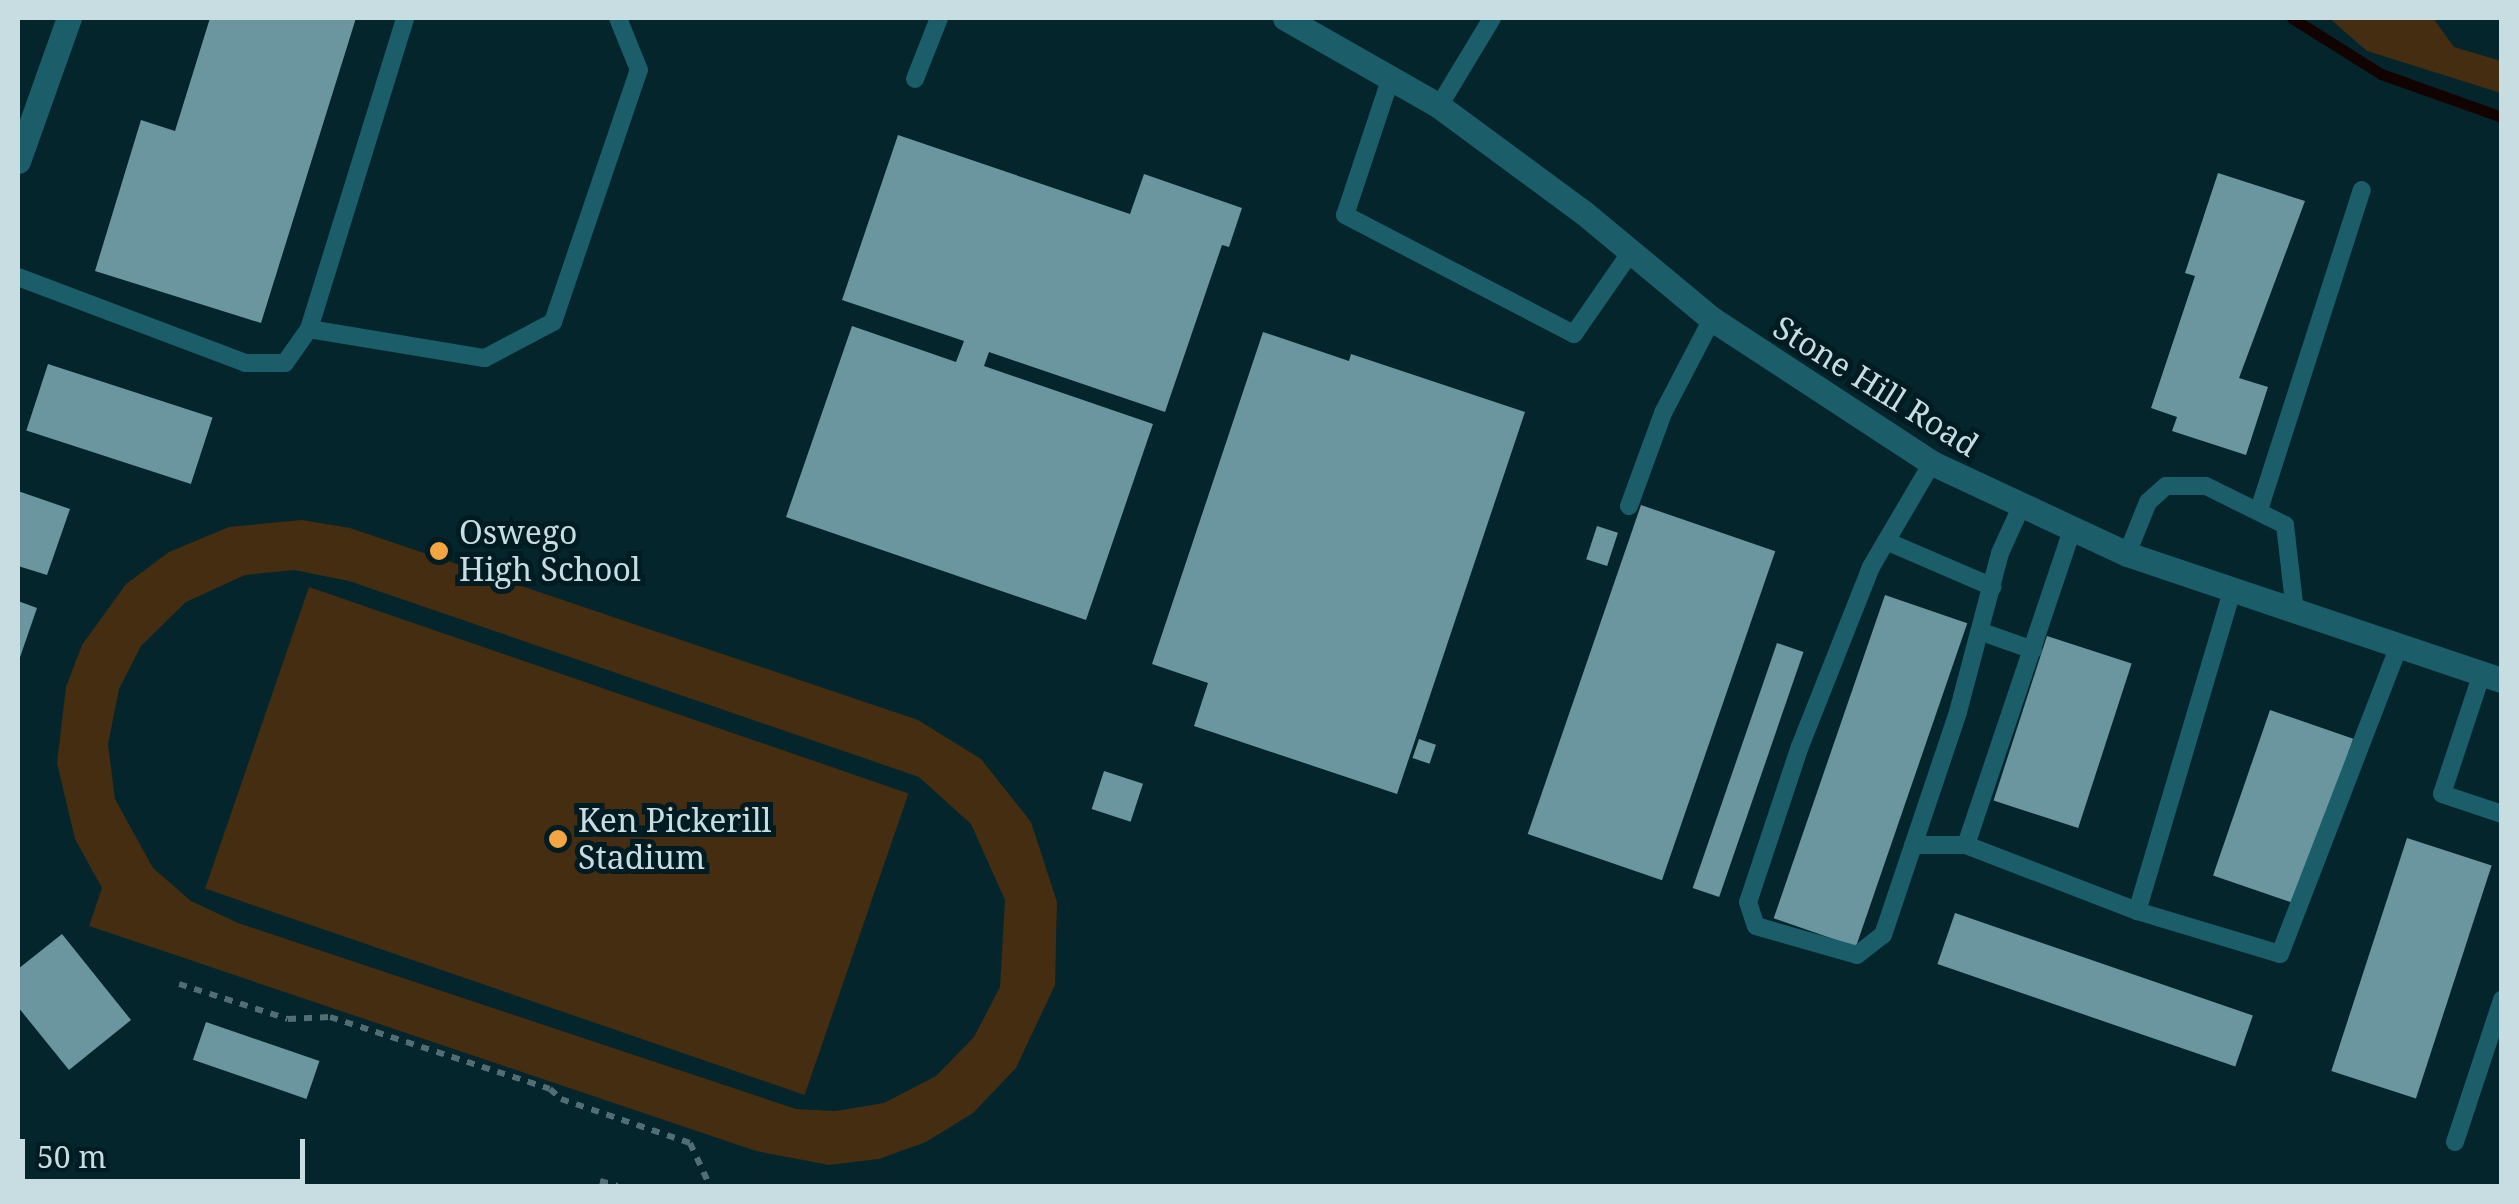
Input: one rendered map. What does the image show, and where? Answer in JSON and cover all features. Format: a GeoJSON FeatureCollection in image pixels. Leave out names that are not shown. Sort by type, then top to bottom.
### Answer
{"type":"FeatureCollection","features":[{"type":"Feature","properties":{"kind":"street"},"geometry":{"type":"LineString","coordinates":[[18,161],[69,18]]}},
{"type":"Feature","properties":{"kind":"street","name":"Stone Hill Road"},"geometry":{"type":"LineString","coordinates":[[1285,18],[1439,106],[1712,319],[1810,389],[1932,464],[2128,554],[2492,676]]}},
{"type":"Feature","properties":{"kind":"lane"},"geometry":{"type":"LineString","coordinates":[[18,277],[245,362],[285,364],[309,329],[404,18]]}},
{"type":"Feature","properties":{"kind":"lane"},"geometry":{"type":"LineString","coordinates":[[309,329],[485,358],[553,322],[639,70],[618,18]]}},
{"type":"Feature","properties":{"kind":"lane"},"geometry":{"type":"LineString","coordinates":[[915,80],[940,18]]}},
{"type":"Feature","properties":{"kind":"lane"},"geometry":{"type":"LineString","coordinates":[[1439,106],[1492,18]]}},
{"type":"Feature","properties":{"kind":"lane"},"geometry":{"type":"LineString","coordinates":[[1391,77],[1344,215],[1574,334],[1630,253]]}},
{"type":"Feature","properties":{"kind":"lane"},"geometry":{"type":"LineString","coordinates":[[2260,510],[2362,190]]}},
{"type":"Feature","properties":{"kind":"lane"},"geometry":{"type":"LineString","coordinates":[[1629,506],[1663,413],[1712,319]]}},
{"type":"Feature","properties":{"kind":"lane"},"geometry":{"type":"LineString","coordinates":[[1932,464],[1886,542],[1800,746],[1748,915],[1756,926],[1788,939],[1856,955],[1870,951],[1883,936],[1982,632],[1992,587],[2021,507]]}},
{"type":"Feature","properties":{"kind":"lane"},"geometry":{"type":"LineString","coordinates":[[2128,554],[2148,502],[2166,486],[2206,486],[2285,525],[2295,612]]}},
{"type":"Feature","properties":{"kind":"lane"},"geometry":{"type":"LineString","coordinates":[[1966,845],[2072,530]]}},
{"type":"Feature","properties":{"kind":"lane"},"geometry":{"type":"LineString","coordinates":[[1886,542],[1992,587]]}},
{"type":"Feature","properties":{"kind":"lane"},"geometry":{"type":"LineString","coordinates":[[2137,911],[2232,591]]}},
{"type":"Feature","properties":{"kind":"lane"},"geometry":{"type":"LineString","coordinates":[[1982,632],[2033,650]]}},
{"type":"Feature","properties":{"kind":"lane"},"geometry":{"type":"LineString","coordinates":[[1913,845],[1966,845],[2137,911],[2280,954],[2399,645]]}},
{"type":"Feature","properties":{"kind":"lane"},"geometry":{"type":"LineString","coordinates":[[2492,676],[2442,794],[2502,814]]}},
{"type":"Feature","properties":{"kind":"lane"},"geometry":{"type":"LineString","coordinates":[[2455,1142],[2502,1000]]}},
{"type":"Feature","properties":{"kind":"path"},"geometry":{"type":"LineString","coordinates":[[179,984],[288,1020],[330,1017],[550,1090],[561,1099],[690,1143],[710,1186]]}},
{"type":"Feature","properties":{"kind":"path"},"geometry":{"type":"LineString","coordinates":[[600,1181],[617,1186]]}},
{"type":"Feature","properties":{"kind":"shaded area"},"geometry":{"type":"Polygon","coordinates":[[[2329,18],[2433,18],[2454,47],[2501,61],[2501,93],[2367,51],[2329,18]]]}},
{"type":"Feature","properties":{"kind":"shaded area"},"geometry":{"type":"Polygon","coordinates":[[[302,520],[350,528],[918,720],[981,759],[1031,822],[1057,902],[1055,985],[1016,1068],[973,1113],[926,1142],[879,1159],[829,1165],[756,1151],[89,926],[102,888],[75,839],[57,763],[66,687],[82,645],[126,584],[169,552],[229,527],[302,520]],[[294,570],[245,575],[186,602],[141,646],[119,689],[108,744],[115,799],[153,868],[191,901],[238,923],[796,1109],[836,1111],[884,1103],[936,1076],[974,1037],[1000,987],[1005,900],[971,824],[919,777],[349,581],[294,570]]]}},
{"type":"Feature","properties":{"kind":"shaded area","name":"Ken Pickerill Stadium"},"geometry":{"type":"Polygon","coordinates":[[[309,587],[908,793],[805,1095],[205,889],[309,587]]]}},
{"type":"Feature","properties":{"kind":"building"},"geometry":{"type":"Polygon","coordinates":[[[210,18],[356,18],[261,323],[95,271],[141,120],[175,131],[210,18]]]}},
{"type":"Feature","properties":{"kind":"building"},"geometry":{"type":"Polygon","coordinates":[[[898,135],[1130,214],[1144,174],[1242,208],[1229,247],[1222,245],[1165,412],[989,352],[984,366],[1153,424],[1086,620],[786,517],[852,326],[956,362],[964,341],[842,300],[898,135]]]}},
{"type":"Feature","properties":{"kind":"building"},"geometry":{"type":"Polygon","coordinates":[[[2218,173],[2305,201],[2239,378],[2268,387],[2246,455],[2172,431],[2177,417],[2151,408],[2195,276],[2185,273],[2218,173]]]}},
{"type":"Feature","properties":{"kind":"building"},"geometry":{"type":"Polygon","coordinates":[[[1263,332],[1349,361],[1351,354],[1525,412],[1397,794],[1194,726],[1208,683],[1152,664],[1263,332]]]}},
{"type":"Feature","properties":{"kind":"building"},"geometry":{"type":"Polygon","coordinates":[[[48,364],[213,417],[191,484],[26,431],[48,364]]]}},
{"type":"Feature","properties":{"kind":"building"},"geometry":{"type":"Polygon","coordinates":[[[18,491],[70,509],[47,575],[18,566],[18,491]]]}},
{"type":"Feature","properties":{"kind":"building"},"geometry":{"type":"Polygon","coordinates":[[[1641,505],[1775,551],[1662,880],[1528,834],[1641,505]]]}},
{"type":"Feature","properties":{"kind":"building"},"geometry":{"type":"Polygon","coordinates":[[[1597,526],[1618,533],[1607,566],[1586,559],[1597,526]]]}},
{"type":"Feature","properties":{"kind":"building"},"geometry":{"type":"Polygon","coordinates":[[[1885,595],[1967,623],[1856,947],[1774,918],[1885,595]]]}},
{"type":"Feature","properties":{"kind":"building"},"geometry":{"type":"Polygon","coordinates":[[[18,601],[37,608],[18,663],[18,601]]]}},
{"type":"Feature","properties":{"kind":"building"},"geometry":{"type":"Polygon","coordinates":[[[2047,636],[2132,664],[2078,828],[1994,801],[2047,636]]]}},
{"type":"Feature","properties":{"kind":"building"},"geometry":{"type":"Polygon","coordinates":[[[1777,643],[1803,652],[1719,897],[1693,888],[1777,643]]]}},
{"type":"Feature","properties":{"kind":"building"},"geometry":{"type":"Polygon","coordinates":[[[2270,710],[2353,739],[2296,904],[2213,875],[2270,710]]]}},
{"type":"Feature","properties":{"kind":"building"},"geometry":{"type":"Polygon","coordinates":[[[1419,739],[1436,745],[1430,764],[1412,758],[1419,739]]]}},
{"type":"Feature","properties":{"kind":"building"},"geometry":{"type":"Polygon","coordinates":[[[1104,771],[1143,784],[1131,822],[1092,809],[1104,771]]]}},
{"type":"Feature","properties":{"kind":"building"},"geometry":{"type":"Polygon","coordinates":[[[2407,838],[2492,866],[2416,1099],[2331,1071],[2407,838]]]}},
{"type":"Feature","properties":{"kind":"building"},"geometry":{"type":"Polygon","coordinates":[[[1955,913],[2253,1016],[2235,1067],[1937,964],[1955,913]]]}},
{"type":"Feature","properties":{"kind":"building"},"geometry":{"type":"Polygon","coordinates":[[[62,934],[131,1020],[69,1070],[18,1007],[18,969],[62,934]]]}},
{"type":"Feature","properties":{"kind":"building"},"geometry":{"type":"Polygon","coordinates":[[[206,1022],[319,1061],[306,1099],[193,1060],[206,1022]]]}},
{"type":"Feature","properties":{"kind":"waterway"},"geometry":{"type":"LineString","coordinates":[[2292,18],[2381,74],[2502,117]]}},
{"type":"Feature","properties":{"kind":"place","name":"Oswego High School"},"geometry":{"type":"Point","coordinates":[439,551]}},
{"type":"Feature","properties":{"kind":"place","name":"Ken Pickerill Stadium"},"geometry":{"type":"Point","coordinates":[558,839]}}]}
